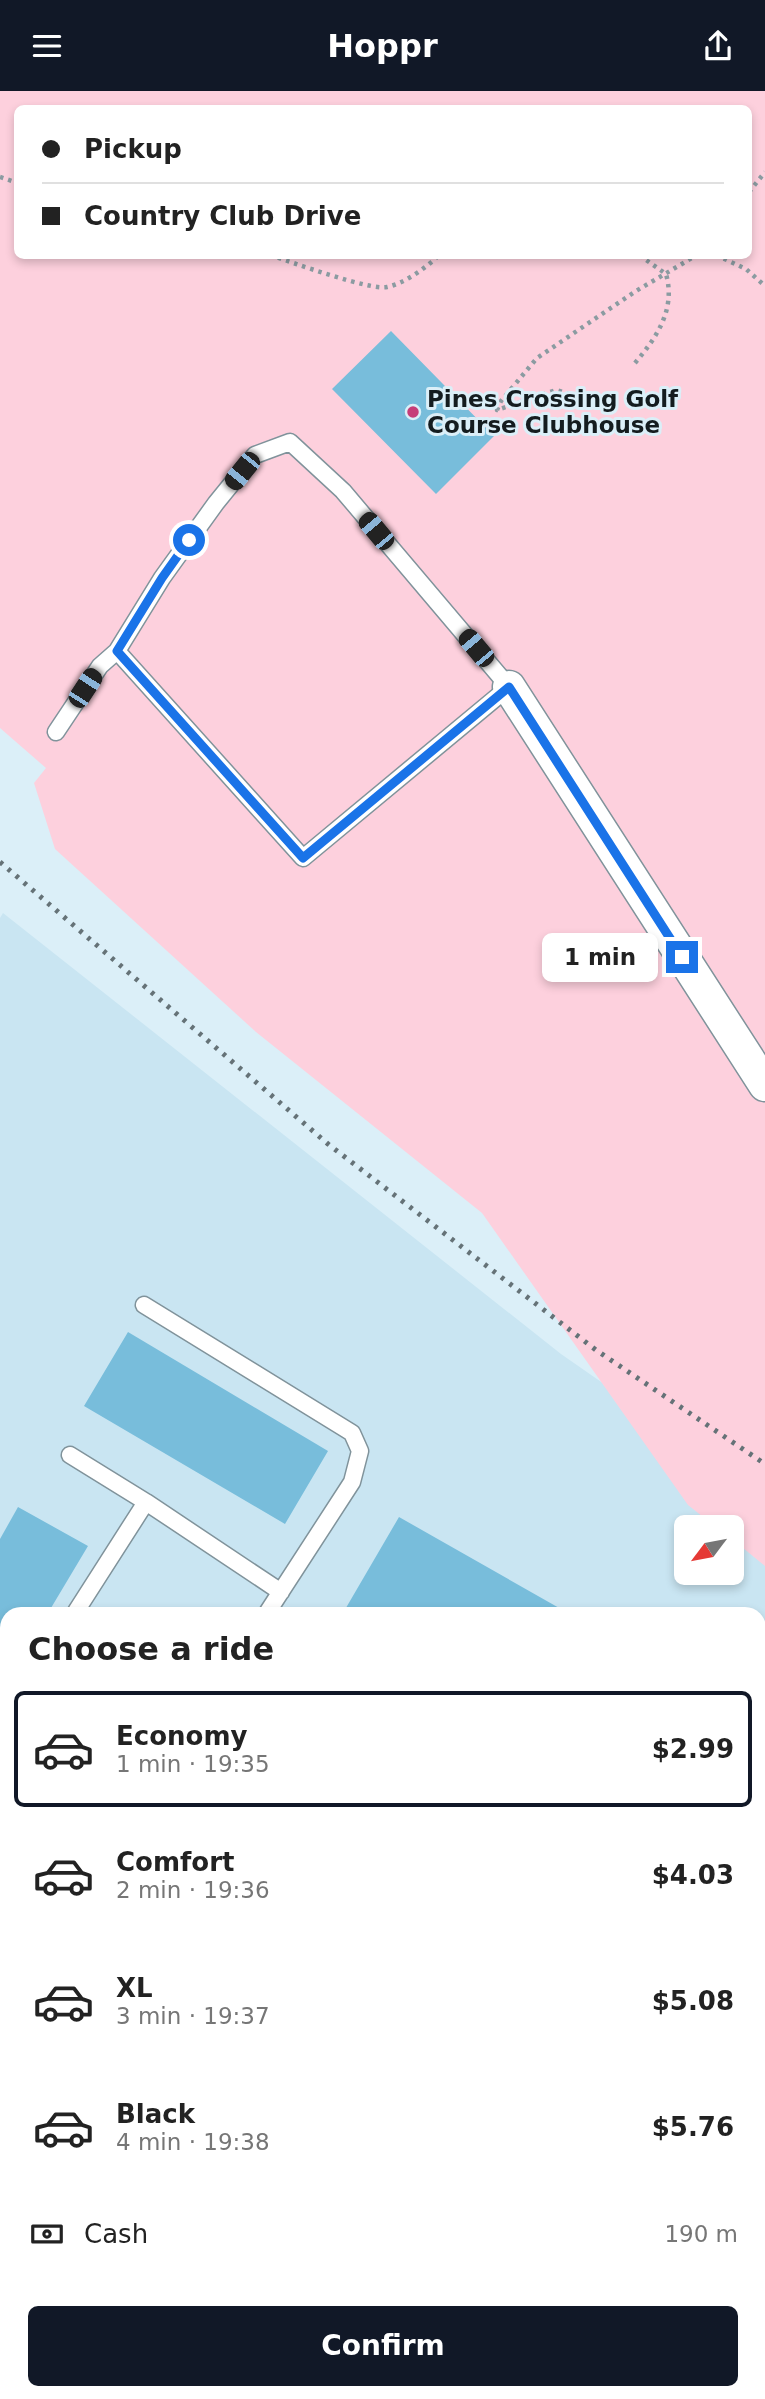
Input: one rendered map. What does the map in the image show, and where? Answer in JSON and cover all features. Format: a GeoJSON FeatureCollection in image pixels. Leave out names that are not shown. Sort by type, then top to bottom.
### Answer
{"type":"FeatureCollection","features":[{"type":"Feature","properties":{"kind":"street"},"geometry":{"type":"LineString","coordinates":[[509,687],[765,1085]]}},
{"type":"Feature","properties":{"kind":"lane"},"geometry":{"type":"LineString","coordinates":[[57,732],[100,666],[117,651],[162,578],[231,484],[255,455],[290,442],[342,491],[509,687],[303,858],[117,651]]}},
{"type":"Feature","properties":{"kind":"lane"},"geometry":{"type":"LineString","coordinates":[[144,1305],[352,1433],[360,1451],[352,1482],[271,1607]]}},
{"type":"Feature","properties":{"kind":"lane"},"geometry":{"type":"LineString","coordinates":[[70,1455],[281,1592]]}},
{"type":"Feature","properties":{"kind":"lane"},"geometry":{"type":"LineString","coordinates":[[79,1607],[146,1503]]}},
{"type":"Feature","properties":{"kind":"path"},"geometry":{"type":"LineString","coordinates":[[752,188],[765,172]]}},
{"type":"Feature","properties":{"kind":"path"},"geometry":{"type":"LineString","coordinates":[[283,259],[359,283],[386,288],[426,268],[435,259]]}},
{"type":"Feature","properties":{"kind":"path"},"geometry":{"type":"LineString","coordinates":[[635,363],[656,337],[669,302],[670,287],[666,274],[645,259]]}},
{"type":"Feature","properties":{"kind":"path"},"geometry":{"type":"LineString","coordinates":[[570,394],[555,390],[497,410],[500,401],[537,358],[690,259]]}},
{"type":"Feature","properties":{"kind":"path"},"geometry":{"type":"LineString","coordinates":[[725,259],[746,269],[765,286]]}},
{"type":"Feature","properties":{"kind":"shaded area"},"geometry":{"type":"Polygon","coordinates":[[[0,91],[765,91],[765,1566],[744,1549],[744,1515],[701,1515],[688,1505],[482,1213],[256,1032],[55,849],[34,783],[46,768],[0,728],[0,91]]]}},
{"type":"Feature","properties":{"kind":"shaded area"},"geometry":{"type":"Polygon","coordinates":[[[3,913],[561,1354],[765,1496],[765,1607],[0,1607],[0,918],[3,913]]]}},
{"type":"Feature","properties":{"kind":"building","name":"Pines Crossing Golf Course Clubhouse"},"geometry":{"type":"Polygon","coordinates":[[[391,331],[494,436],[436,494],[332,389],[391,331]]]}},
{"type":"Feature","properties":{"kind":"building"},"geometry":{"type":"Polygon","coordinates":[[[128,1332],[328,1451],[285,1524],[84,1406],[128,1332]]]}},
{"type":"Feature","properties":{"kind":"building"},"geometry":{"type":"Polygon","coordinates":[[[18,1507],[88,1546],[52,1607],[0,1607],[0,1539],[18,1507]]]}},
{"type":"Feature","properties":{"kind":"building"},"geometry":{"type":"Polygon","coordinates":[[[399,1517],[557,1607],[346,1607],[399,1517]]]}},
{"type":"Feature","properties":{"kind":"railway"},"geometry":{"type":"LineString","coordinates":[[0,862],[328,1144],[596,1350],[765,1464]]}},
{"type":"Feature","properties":{"kind":"place","name":"Pines Crossing Golf Course Clubhouse"},"geometry":{"type":"Point","coordinates":[413,412]}},
{"type":"Feature","properties":{"kind":"route"},"geometry":{"type":"LineString","coordinates":[[189,540],[117,651],[303,858],[509,687],[682,957]]}}]}
